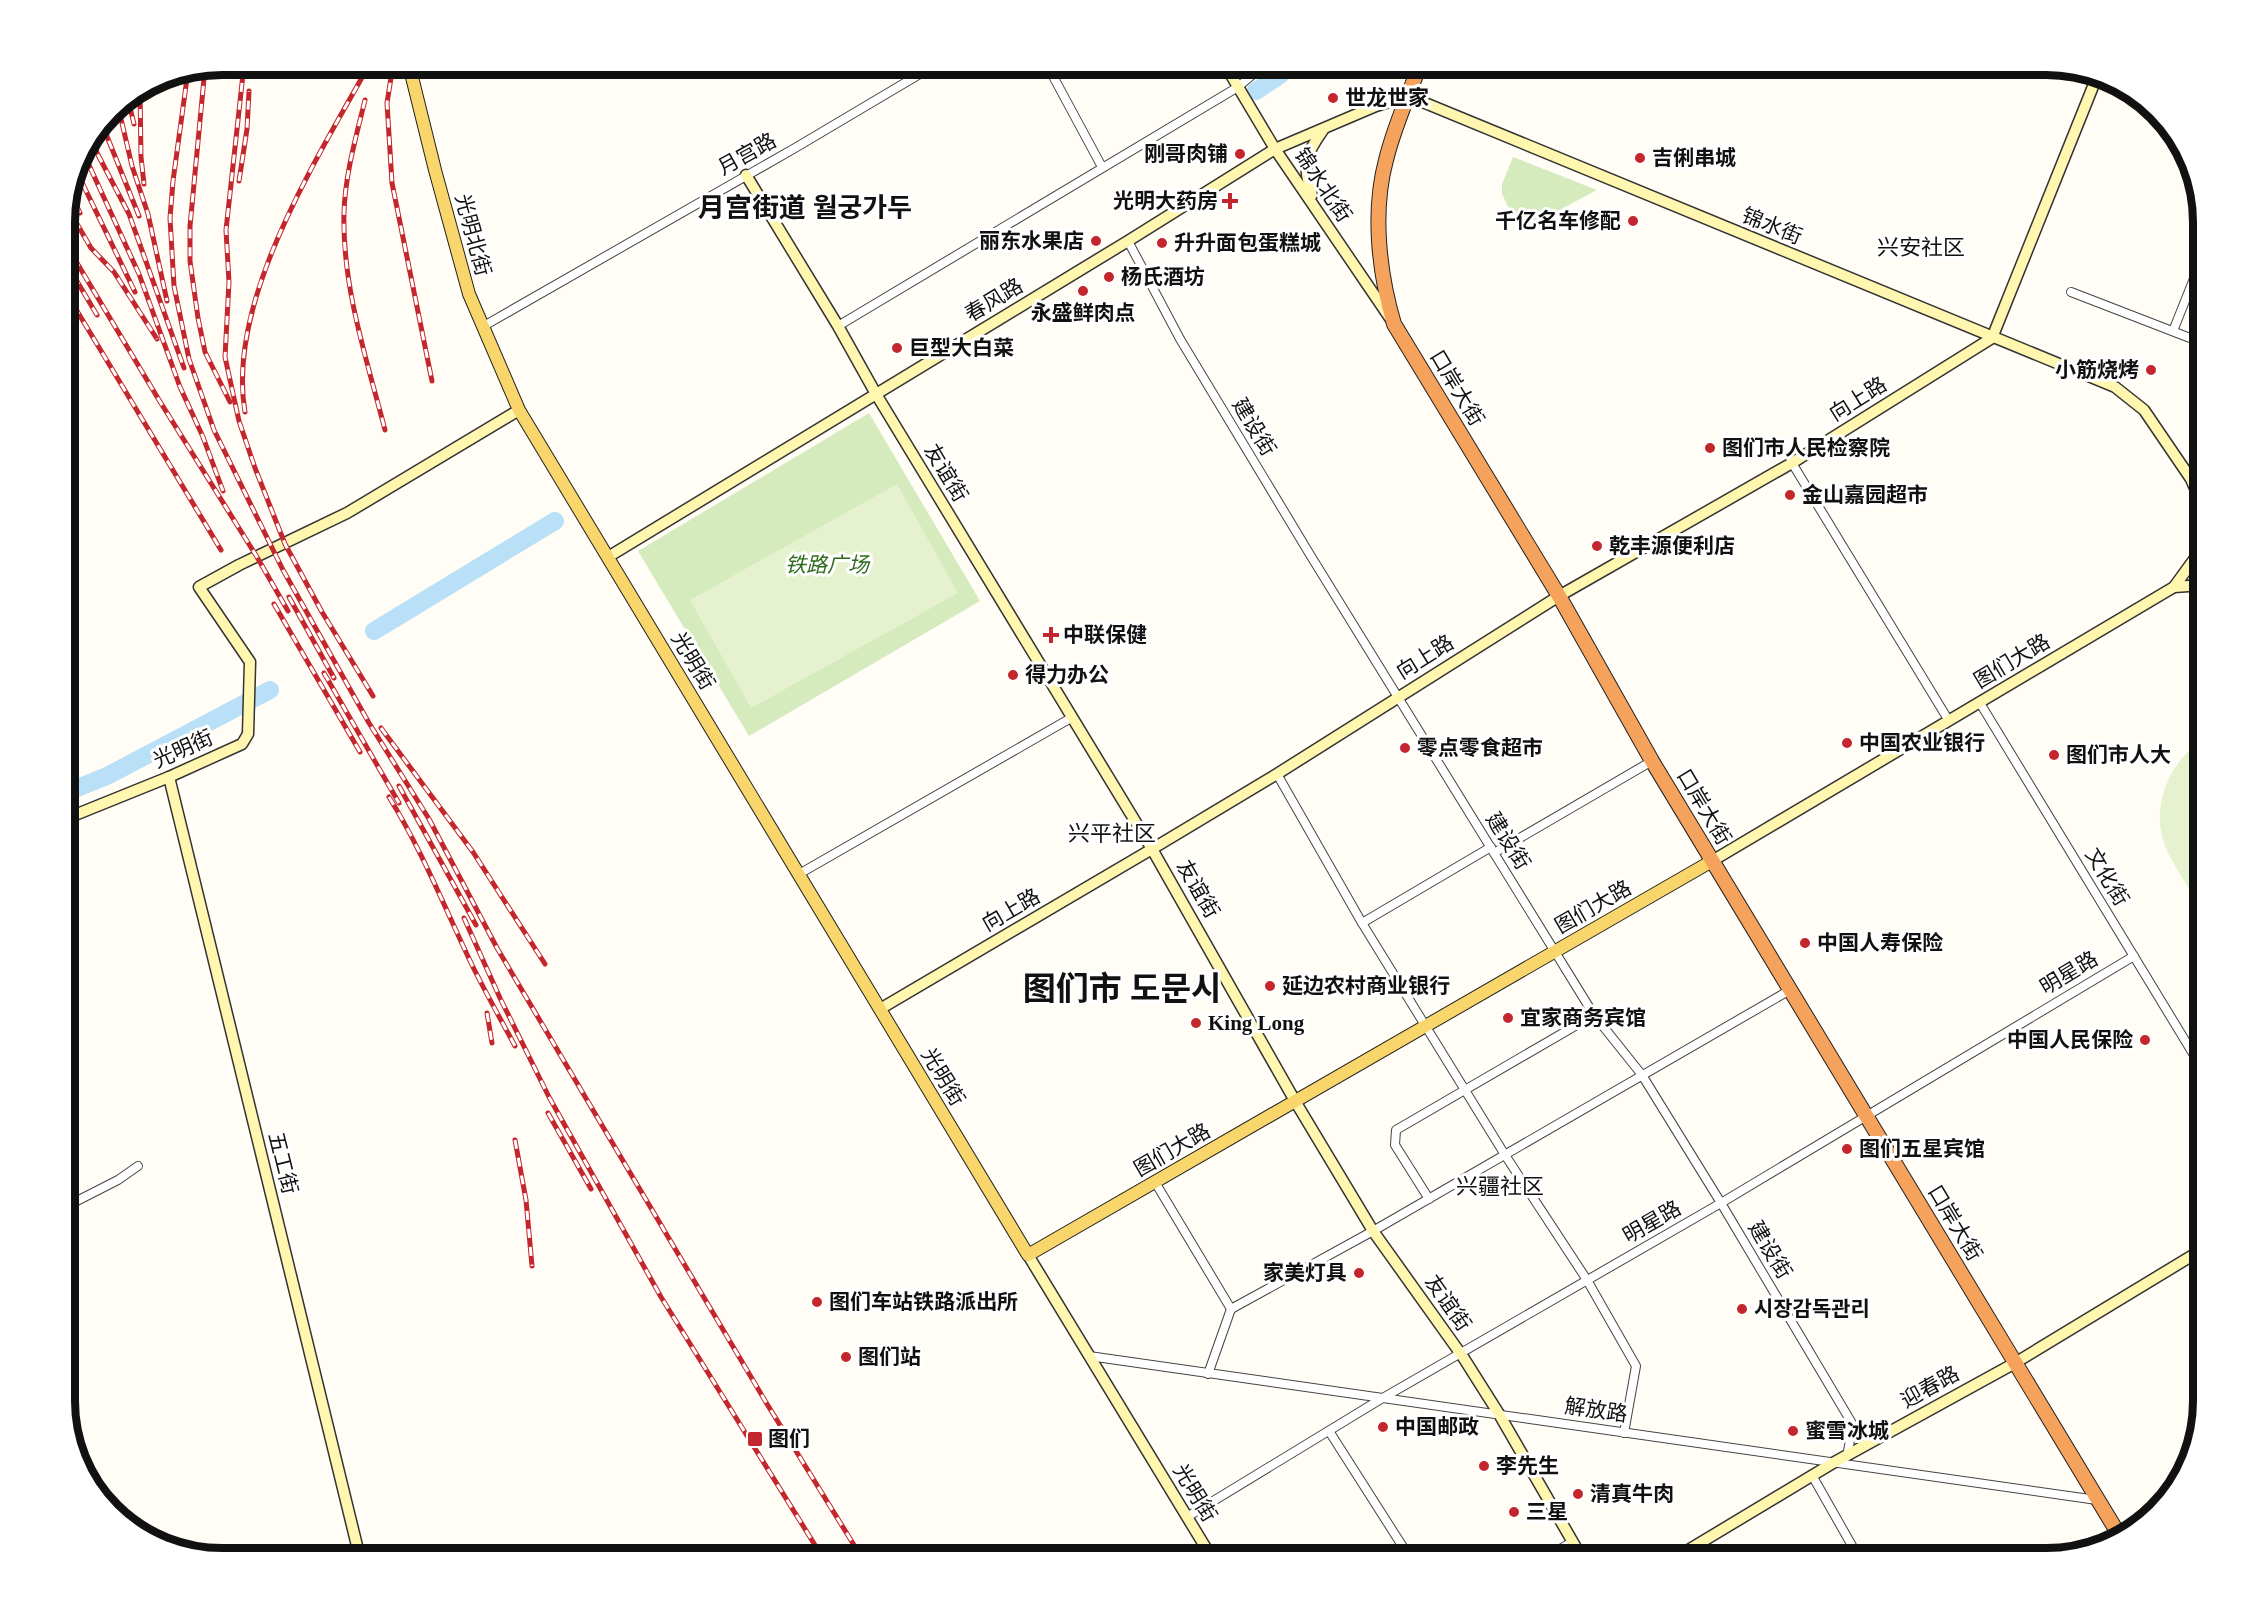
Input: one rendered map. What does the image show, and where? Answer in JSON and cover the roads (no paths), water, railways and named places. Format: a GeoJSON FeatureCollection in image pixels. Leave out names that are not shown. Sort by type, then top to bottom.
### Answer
{"type":"FeatureCollection","features":[{"type":"Feature","properties":{"kind":"highway","name":"口岸大街"},"geometry":{"type":"LineString","coordinates":[[1416,75],[1393,134],[1381,184],[1382,263],[1385,294],[1394,324],[1559,596],[1652,761],[2116,1530]]}},
{"type":"Feature","properties":{"kind":"main road","name":"光明北街"},"geometry":{"type":"LineString","coordinates":[[412,75],[469,294],[519,410]]}},
{"type":"Feature","properties":{"kind":"main road","name":"光明街"},"geometry":{"type":"LineString","coordinates":[[519,410],[1028,1255]]}},
{"type":"Feature","properties":{"kind":"main road","name":"图们大路"},"geometry":{"type":"LineString","coordinates":[[1028,1255],[1712,861]]}},
{"type":"Feature","properties":{"kind":"street","name":"月宫路"},"geometry":{"type":"LineString","coordinates":[[482,327],[916,75]]}},
{"type":"Feature","properties":{"kind":"street"},"geometry":{"type":"LineString","coordinates":[[1053,75],[1102,167]]}},
{"type":"Feature","properties":{"kind":"street","name":"锦水北街"},"geometry":{"type":"LineString","coordinates":[[1231,75],[1275,148],[1394,324]]}},
{"type":"Feature","properties":{"kind":"street"},"geometry":{"type":"LineString","coordinates":[[838,326],[1238,87],[1252,75]]}},
{"type":"Feature","properties":{"kind":"street"},"geometry":{"type":"LineString","coordinates":[[1992,338],[2094,83]]}},
{"type":"Feature","properties":{"kind":"street"},"geometry":{"type":"LineString","coordinates":[[1275,148],[1376,106],[1408,96]]}},
{"type":"Feature","properties":{"kind":"street","name":"锦水街"},"geometry":{"type":"LineString","coordinates":[[1408,96],[2115,387],[2144,410],[2193,483]]}},
{"type":"Feature","properties":{"kind":"street"},"geometry":{"type":"LineString","coordinates":[[1317,210],[1305,176],[1308,154],[1324,128]]}},
{"type":"Feature","properties":{"kind":"street","name":"春风路"},"geometry":{"type":"LineString","coordinates":[[608,557],[1128,241],[1275,148]]}},
{"type":"Feature","properties":{"kind":"street","name":"友谊街"},"geometry":{"type":"LineString","coordinates":[[746,175],[1152,849],[1295,1101],[1373,1231],[1460,1354],[1499,1414],[1576,1548]]}},
{"type":"Feature","properties":{"kind":"street","name":"建设街"},"geometry":{"type":"LineString","coordinates":[[1128,241],[1180,339],[1309,553],[1594,1015],[1642,1075],[1853,1425],[1847,1456]]}},
{"type":"Feature","properties":{"kind":"street"},"geometry":{"type":"LineString","coordinates":[[2173,331],[2193,283]]}},
{"type":"Feature","properties":{"kind":"street"},"geometry":{"type":"LineString","coordinates":[[2071,292],[2193,339]]}},
{"type":"Feature","properties":{"kind":"street","name":"向上路"},"geometry":{"type":"LineString","coordinates":[[880,1009],[1277,774],[1559,596],[1792,463],[1992,338]]}},
{"type":"Feature","properties":{"kind":"street","name":"光明街"},"geometry":{"type":"LineString","coordinates":[[75,815],[169,777],[242,744],[248,734],[250,662],[199,587],[347,513],[519,410]]}},
{"type":"Feature","properties":{"kind":"street"},"geometry":{"type":"LineString","coordinates":[[1792,463],[1949,721]]}},
{"type":"Feature","properties":{"kind":"street"},"geometry":{"type":"LineString","coordinates":[[2174,587],[2193,561]]}},
{"type":"Feature","properties":{"kind":"street"},"geometry":{"type":"LineString","coordinates":[[2174,587],[2193,586]]}},
{"type":"Feature","properties":{"kind":"street","name":"图们大路"},"geometry":{"type":"LineString","coordinates":[[1712,861],[2174,587]]}},
{"type":"Feature","properties":{"kind":"street","name":"文化街"},"geometry":{"type":"LineString","coordinates":[[1980,703],[2193,1052]]}},
{"type":"Feature","properties":{"kind":"street"},"geometry":{"type":"LineString","coordinates":[[799,874],[1071,718]]}},
{"type":"Feature","properties":{"kind":"street"},"geometry":{"type":"LineString","coordinates":[[1362,923],[1652,761]]}},
{"type":"Feature","properties":{"kind":"street"},"geometry":{"type":"LineString","coordinates":[[1277,774],[1362,923],[1505,1155],[1587,1280],[1636,1366],[1624,1432]]}},
{"type":"Feature","properties":{"kind":"street","name":"五工街"},"geometry":{"type":"LineString","coordinates":[[169,777],[358,1548]]}},
{"type":"Feature","properties":{"kind":"street","name":"明星路"},"geometry":{"type":"LineString","coordinates":[[1187,1518],[1381,1399],[1721,1203],[2134,956]]}},
{"type":"Feature","properties":{"kind":"street"},"geometry":{"type":"LineString","coordinates":[[1208,1374],[1230,1309],[1373,1231],[1790,990]]}},
{"type":"Feature","properties":{"kind":"street"},"geometry":{"type":"LineString","coordinates":[[1429,1199],[1395,1144],[1396,1130],[1594,1015]]}},
{"type":"Feature","properties":{"kind":"street"},"geometry":{"type":"LineString","coordinates":[[75,1203],[118,1180],[138,1166]]}},
{"type":"Feature","properties":{"kind":"street"},"geometry":{"type":"LineString","coordinates":[[1155,1182],[1230,1309]]}},
{"type":"Feature","properties":{"kind":"street","name":"光明街"},"geometry":{"type":"LineString","coordinates":[[1028,1255],[1206,1548]]}},
{"type":"Feature","properties":{"kind":"street","name":"迎春路"},"geometry":{"type":"LineString","coordinates":[[1692,1548],[1833,1463],[2015,1363],[2193,1256]]}},
{"type":"Feature","properties":{"kind":"street","name":"解放路"},"geometry":{"type":"LineString","coordinates":[[1089,1356],[2097,1500]]}},
{"type":"Feature","properties":{"kind":"street"},"geometry":{"type":"LineString","coordinates":[[1329,1431],[1404,1548]]}},
{"type":"Feature","properties":{"kind":"street"},"geometry":{"type":"LineString","coordinates":[[1813,1477],[1853,1548]]}},
{"type":"Feature","properties":{"kind":"street"},"geometry":{"type":"LineString","coordinates":[[1562,1548],[1572,1542]]}},
{"type":"Feature","properties":{"kind":"waterway"},"geometry":{"type":"LineString","coordinates":[[1256,91],[1280,75]]}},
{"type":"Feature","properties":{"kind":"waterway"},"geometry":{"type":"LineString","coordinates":[[374,631],[555,521]]}},
{"type":"Feature","properties":{"kind":"waterway"},"geometry":{"type":"LineString","coordinates":[[75,789],[107,776],[270,690]]}},
{"type":"Feature","properties":{"kind":"railway"},"geometry":{"type":"LineString","coordinates":[[243,75],[226,230],[229,282],[225,357],[239,421],[285,544],[322,612],[373,696]]}},
{"type":"Feature","properties":{"kind":"railway"},"geometry":{"type":"LineString","coordinates":[[245,412],[243,369],[249,324],[262,278],[280,232],[302,187],[363,75]]}},
{"type":"Feature","properties":{"kind":"railway"},"geometry":{"type":"LineString","coordinates":[[391,75],[387,103],[392,183],[432,381]]}},
{"type":"Feature","properties":{"kind":"railway"},"geometry":{"type":"LineString","coordinates":[[204,76],[190,226],[190,261],[205,352],[230,402]]}},
{"type":"Feature","properties":{"kind":"railway"},"geometry":{"type":"LineString","coordinates":[[187,79],[170,218],[174,286],[189,359],[214,430],[283,570],[369,723],[429,819],[497,948],[767,1404],[856,1548]]}},
{"type":"Feature","properties":{"kind":"railway"},"geometry":{"type":"LineString","coordinates":[[239,181],[247,129],[249,91]]}},
{"type":"Feature","properties":{"kind":"railway"},"geometry":{"type":"LineString","coordinates":[[140,100],[144,184]]}},
{"type":"Feature","properties":{"kind":"railway"},"geometry":{"type":"LineString","coordinates":[[365,100],[346,185],[344,241],[351,296],[385,430]]}},
{"type":"Feature","properties":{"kind":"railway"},"geometry":{"type":"LineString","coordinates":[[130,108],[134,124]]}},
{"type":"Feature","properties":{"kind":"railway"},"geometry":{"type":"LineString","coordinates":[[120,116],[132,166],[148,214],[167,301]]}},
{"type":"Feature","properties":{"kind":"railway"},"geometry":{"type":"LineString","coordinates":[[105,133],[139,216]]}},
{"type":"Feature","properties":{"kind":"railway"},"geometry":{"type":"LineString","coordinates":[[96,147],[129,214],[184,368]]}},
{"type":"Feature","properties":{"kind":"railway"},"geometry":{"type":"LineString","coordinates":[[88,162],[139,274],[180,387],[203,437],[223,491]]}},
{"type":"Feature","properties":{"kind":"railway"},"geometry":{"type":"LineString","coordinates":[[81,181],[135,292]]}},
{"type":"Feature","properties":{"kind":"railway"},"geometry":{"type":"LineString","coordinates":[[76,205],[80,213]]}},
{"type":"Feature","properties":{"kind":"railway"},"geometry":{"type":"LineString","coordinates":[[75,220],[91,248],[114,272],[157,339]]}},
{"type":"Feature","properties":{"kind":"railway"},"geometry":{"type":"LineString","coordinates":[[75,260],[288,611]]}},
{"type":"Feature","properties":{"kind":"railway"},"geometry":{"type":"LineString","coordinates":[[75,278],[97,315]]}},
{"type":"Feature","properties":{"kind":"railway"},"geometry":{"type":"LineString","coordinates":[[75,308],[221,550]]}},
{"type":"Feature","properties":{"kind":"railway"},"geometry":{"type":"LineString","coordinates":[[289,597],[334,678]]}},
{"type":"Feature","properties":{"kind":"railway"},"geometry":{"type":"LineString","coordinates":[[274,604],[360,752]]}},
{"type":"Feature","properties":{"kind":"railway"},"geometry":{"type":"LineString","coordinates":[[324,673],[399,803]]}},
{"type":"Feature","properties":{"kind":"railway"},"geometry":{"type":"LineString","coordinates":[[381,728],[473,852],[545,964]]}},
{"type":"Feature","properties":{"kind":"railway"},"geometry":{"type":"LineString","coordinates":[[399,786],[476,925]]}},
{"type":"Feature","properties":{"kind":"railway"},"geometry":{"type":"LineString","coordinates":[[389,797],[413,839],[474,969],[515,1046]]}},
{"type":"Feature","properties":{"kind":"railway"},"geometry":{"type":"LineString","coordinates":[[464,918],[549,1097],[661,1297],[817,1548]]}},
{"type":"Feature","properties":{"kind":"railway"},"geometry":{"type":"LineString","coordinates":[[487,1013],[492,1043]]}},
{"type":"Feature","properties":{"kind":"railway"},"geometry":{"type":"LineString","coordinates":[[548,1113],[591,1189]]}},
{"type":"Feature","properties":{"kind":"railway"},"geometry":{"type":"LineString","coordinates":[[515,1140],[526,1200],[532,1266]]}},
{"type":"Feature","properties":{"kind":"place","name":"世龙世家"},"geometry":{"type":"Point","coordinates":[1333,98]}},
{"type":"Feature","properties":{"kind":"place","name":"刚哥肉铺"},"geometry":{"type":"Point","coordinates":[1240,154]}},
{"type":"Feature","properties":{"kind":"place","name":"吉俐串城"},"geometry":{"type":"Point","coordinates":[1640,158]}},
{"type":"Feature","properties":{"kind":"place","name":"光明大药房"},"geometry":{"type":"Point","coordinates":[1230,201]}},
{"type":"Feature","properties":{"kind":"place","name":"千亿名车修配"},"geometry":{"type":"Point","coordinates":[1633,221]}},
{"type":"Feature","properties":{"kind":"place","name":"丽东水果店"},"geometry":{"type":"Point","coordinates":[1096,241]}},
{"type":"Feature","properties":{"kind":"place","name":"升升面包蛋糕城"},"geometry":{"type":"Point","coordinates":[1162,243]}},
{"type":"Feature","properties":{"kind":"place","name":"杨氏酒坊"},"geometry":{"type":"Point","coordinates":[1109,277]}},
{"type":"Feature","properties":{"kind":"place","name":"永盛鲜肉点"},"geometry":{"type":"Point","coordinates":[1083,291]}},
{"type":"Feature","properties":{"kind":"place","name":"巨型大白菜"},"geometry":{"type":"Point","coordinates":[897,348]}},
{"type":"Feature","properties":{"kind":"place","name":"小筋烧烤"},"geometry":{"type":"Point","coordinates":[2151,370]}},
{"type":"Feature","properties":{"kind":"place","name":"图们市人民检察院"},"geometry":{"type":"Point","coordinates":[1710,448]}},
{"type":"Feature","properties":{"kind":"place","name":"金山嘉园超市"},"geometry":{"type":"Point","coordinates":[1790,495]}},
{"type":"Feature","properties":{"kind":"place","name":"乾丰源便利店"},"geometry":{"type":"Point","coordinates":[1597,546]}},
{"type":"Feature","properties":{"kind":"place","name":"中联保健"},"geometry":{"type":"Point","coordinates":[1051,635]}},
{"type":"Feature","properties":{"kind":"place","name":"得力办公"},"geometry":{"type":"Point","coordinates":[1013,675]}},
{"type":"Feature","properties":{"kind":"place","name":"中国农业银行"},"geometry":{"type":"Point","coordinates":[1847,743]}},
{"type":"Feature","properties":{"kind":"place","name":"零点零食超市"},"geometry":{"type":"Point","coordinates":[1405,748]}},
{"type":"Feature","properties":{"kind":"place","name":"图们市人大"},"geometry":{"type":"Point","coordinates":[2054,755]}},
{"type":"Feature","properties":{"kind":"place","name":"中国人寿保险"},"geometry":{"type":"Point","coordinates":[1805,943]}},
{"type":"Feature","properties":{"kind":"place","name":"延边农村商业银行"},"geometry":{"type":"Point","coordinates":[1270,986]}},
{"type":"Feature","properties":{"kind":"place","name":"宜家商务宾馆"},"geometry":{"type":"Point","coordinates":[1508,1018]}},
{"type":"Feature","properties":{"kind":"place","name":"King Long"},"geometry":{"type":"Point","coordinates":[1196,1023]}},
{"type":"Feature","properties":{"kind":"place","name":"中国人民保险"},"geometry":{"type":"Point","coordinates":[2145,1040]}},
{"type":"Feature","properties":{"kind":"place","name":"图们五星宾馆"},"geometry":{"type":"Point","coordinates":[1847,1149]}},
{"type":"Feature","properties":{"kind":"place","name":"家美灯具"},"geometry":{"type":"Point","coordinates":[1359,1273]}},
{"type":"Feature","properties":{"kind":"place","name":"图们车站铁路派出所"},"geometry":{"type":"Point","coordinates":[817,1302]}},
{"type":"Feature","properties":{"kind":"place","name":"시장감독관리"},"geometry":{"type":"Point","coordinates":[1742,1309]}},
{"type":"Feature","properties":{"kind":"place","name":"图们站"},"geometry":{"type":"Point","coordinates":[846,1357]}},
{"type":"Feature","properties":{"kind":"place","name":"中国邮政"},"geometry":{"type":"Point","coordinates":[1383,1427]}},
{"type":"Feature","properties":{"kind":"place","name":"蜜雪冰城"},"geometry":{"type":"Point","coordinates":[1793,1431]}},
{"type":"Feature","properties":{"kind":"place","name":"图们"},"geometry":{"type":"Point","coordinates":[755,1439]}},
{"type":"Feature","properties":{"kind":"place","name":"李先生"},"geometry":{"type":"Point","coordinates":[1484,1466]}},
{"type":"Feature","properties":{"kind":"place","name":"清真牛肉"},"geometry":{"type":"Point","coordinates":[1578,1494]}},
{"type":"Feature","properties":{"kind":"place","name":"三星"},"geometry":{"type":"Point","coordinates":[1514,1512]}},
{"type":"Feature","properties":{"kind":"district","name":"月宫街道 월궁가두"},"geometry":{"type":"Point","coordinates":[805,208]}},
{"type":"Feature","properties":{"kind":"district","name":"兴安社区"},"geometry":{"type":"Point","coordinates":[1921,247]}},
{"type":"Feature","properties":{"kind":"district","name":"兴平社区"},"geometry":{"type":"Point","coordinates":[1112,833]}},
{"type":"Feature","properties":{"kind":"district","name":"图们市 도문시"},"geometry":{"type":"Point","coordinates":[1122,988]}},
{"type":"Feature","properties":{"kind":"district","name":"兴疆社区"},"geometry":{"type":"Point","coordinates":[1500,1186]}},
{"type":"Feature","properties":{"kind":"park label","name":"铁路广场"},"geometry":{"type":"Point","coordinates":[827,565]}}]}
